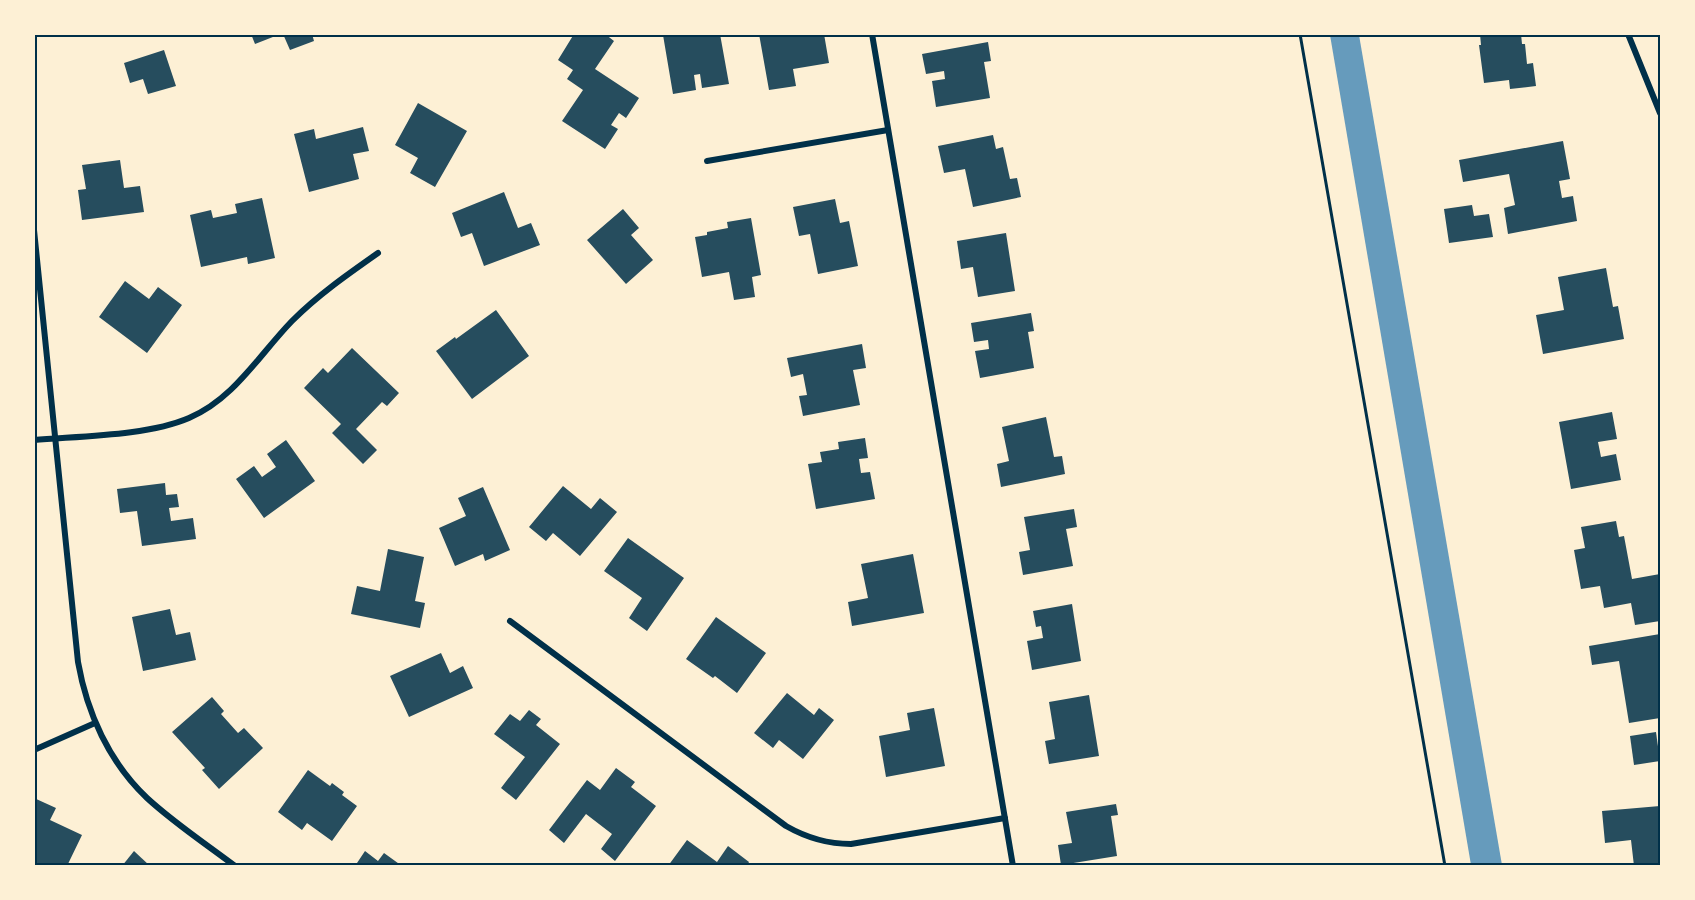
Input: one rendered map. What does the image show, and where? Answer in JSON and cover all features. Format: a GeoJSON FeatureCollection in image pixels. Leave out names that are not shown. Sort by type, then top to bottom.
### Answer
{"type":"FeatureCollection","features":[{"type":"Feature","properties":{"kind":"street"},"geometry":{"type":"LineString","coordinates":[[872,34],[1013,866]]}},
{"type":"Feature","properties":{"kind":"street"},"geometry":{"type":"LineString","coordinates":[[1628,34],[1660,112]]}},
{"type":"Feature","properties":{"kind":"street"},"geometry":{"type":"LineString","coordinates":[[707,161],[888,130]]}},
{"type":"Feature","properties":{"kind":"street"},"geometry":{"type":"LineString","coordinates":[[34,230],[78,662],[89,708],[108,748],[147,798],[235,866]]}},
{"type":"Feature","properties":{"kind":"street"},"geometry":{"type":"LineString","coordinates":[[34,440],[160,427],[205,410],[230,391],[291,322],[323,292],[378,253]]}},
{"type":"Feature","properties":{"kind":"street"},"geometry":{"type":"LineString","coordinates":[[510,621],[786,826],[810,838],[837,844],[851,844],[1005,818]]}},
{"type":"Feature","properties":{"kind":"street"},"geometry":{"type":"LineString","coordinates":[[34,750],[95,723]]}},
{"type":"Feature","properties":{"kind":"path"},"geometry":{"type":"LineString","coordinates":[[1300,34],[1445,866]]}},
{"type":"Feature","properties":{"kind":"water"},"geometry":{"type":"Polygon","coordinates":[[[1330,35],[1359,35],[1502,865],[1471,865],[1330,35]]]}},
{"type":"Feature","properties":{"kind":"building"},"geometry":{"type":"Polygon","coordinates":[[[251,34],[278,34],[278,35],[255,44],[251,34]]]}},
{"type":"Feature","properties":{"kind":"building"},"geometry":{"type":"Polygon","coordinates":[[[283,34],[312,34],[314,41],[290,50],[283,34]]]}},
{"type":"Feature","properties":{"kind":"building"},"geometry":{"type":"Polygon","coordinates":[[[574,34],[605,34],[614,41],[595,69],[639,98],[626,118],[619,113],[611,125],[618,129],[605,149],[562,121],[583,90],[567,79],[573,70],[558,60],[574,34]]]}},
{"type":"Feature","properties":{"kind":"building"},"geometry":{"type":"Polygon","coordinates":[[[720,34],[729,84],[702,88],[700,74],[694,75],[696,90],[673,94],[663,35],[720,34]]]}},
{"type":"Feature","properties":{"kind":"building"},"geometry":{"type":"Polygon","coordinates":[[[759,34],[824,34],[829,63],[793,69],[796,86],[769,90],[759,34]]]}},
{"type":"Feature","properties":{"kind":"building"},"geometry":{"type":"Polygon","coordinates":[[[1480,34],[1521,34],[1522,44],[1525,44],[1527,64],[1533,63],[1536,86],[1510,89],[1509,80],[1484,83],[1479,45],[1481,45],[1480,34]]]}},
{"type":"Feature","properties":{"kind":"building"},"geometry":{"type":"Polygon","coordinates":[[[988,42],[991,61],[984,62],[990,98],[936,107],[932,81],[945,79],[944,71],[926,74],[922,54],[988,42]]]}},
{"type":"Feature","properties":{"kind":"building"},"geometry":{"type":"Polygon","coordinates":[[[164,50],[176,86],[148,94],[143,79],[130,83],[124,63],[164,50]]]}},
{"type":"Feature","properties":{"kind":"building"},"geometry":{"type":"Polygon","coordinates":[[[418,103],[467,131],[435,187],[410,173],[418,158],[395,145],[418,103]]]}},
{"type":"Feature","properties":{"kind":"building"},"geometry":{"type":"Polygon","coordinates":[[[363,127],[369,151],[353,154],[359,179],[309,192],[294,134],[314,129],[316,139],[363,127]]]}},
{"type":"Feature","properties":{"kind":"building"},"geometry":{"type":"Polygon","coordinates":[[[993,135],[996,149],[1003,147],[1010,179],[1017,178],[1021,197],[973,207],[965,169],[944,173],[938,146],[993,135]]]}},
{"type":"Feature","properties":{"kind":"building"},"geometry":{"type":"Polygon","coordinates":[[[1563,141],[1570,179],[1559,181],[1562,198],[1573,196],[1577,221],[1508,234],[1504,208],[1515,205],[1509,174],[1463,182],[1459,160],[1563,141]]]}},
{"type":"Feature","properties":{"kind":"building"},"geometry":{"type":"Polygon","coordinates":[[[120,160],[124,188],[140,186],[144,212],[82,220],[78,190],[86,189],[82,165],[120,160]]]}},
{"type":"Feature","properties":{"kind":"building"},"geometry":{"type":"Polygon","coordinates":[[[504,192],[518,228],[531,223],[540,245],[484,266],[472,233],[461,237],[452,213],[504,192]]]}},
{"type":"Feature","properties":{"kind":"building"},"geometry":{"type":"Polygon","coordinates":[[[262,198],[275,258],[248,264],[247,257],[201,267],[190,215],[211,210],[213,218],[237,213],[235,204],[262,198]]]}},
{"type":"Feature","properties":{"kind":"building"},"geometry":{"type":"Polygon","coordinates":[[[835,199],[840,223],[849,221],[858,266],[818,274],[810,234],[799,236],[793,207],[835,199]]]}},
{"type":"Feature","properties":{"kind":"building"},"geometry":{"type":"Polygon","coordinates":[[[1472,205],[1474,216],[1489,214],[1493,237],[1449,243],[1444,209],[1472,205]]]}},
{"type":"Feature","properties":{"kind":"building"},"geometry":{"type":"Polygon","coordinates":[[[623,209],[639,228],[631,235],[653,260],[626,284],[587,240],[623,209]]]}},
{"type":"Feature","properties":{"kind":"building"},"geometry":{"type":"Polygon","coordinates":[[[751,218],[761,275],[752,277],[755,297],[734,300],[729,272],[702,277],[695,237],[728,228],[727,222],[751,218]]]}},
{"type":"Feature","properties":{"kind":"building"},"geometry":{"type":"Polygon","coordinates":[[[1006,233],[1015,291],[978,297],[973,267],[961,269],[957,241],[1006,233]]]}},
{"type":"Feature","properties":{"kind":"building"},"geometry":{"type":"Polygon","coordinates":[[[1606,268],[1613,307],[1618,306],[1624,339],[1543,354],[1536,315],[1564,310],[1558,277],[1606,268]]]}},
{"type":"Feature","properties":{"kind":"building"},"geometry":{"type":"Polygon","coordinates":[[[125,281],[149,299],[158,287],[182,305],[147,353],[99,317],[125,281]]]}},
{"type":"Feature","properties":{"kind":"building"},"geometry":{"type":"Polygon","coordinates":[[[496,310],[529,356],[472,399],[436,351],[496,310]]]}},
{"type":"Feature","properties":{"kind":"building"},"geometry":{"type":"Polygon","coordinates":[[[1031,313],[1034,331],[1028,332],[1034,368],[980,378],[975,351],[989,349],[988,340],[974,342],[971,323],[1031,313]]]}},
{"type":"Feature","properties":{"kind":"building"},"geometry":{"type":"Polygon","coordinates":[[[862,344],[866,368],[853,370],[860,405],[803,416],[799,396],[807,395],[803,374],[791,377],[787,358],[862,344]]]}},
{"type":"Feature","properties":{"kind":"building"},"geometry":{"type":"Polygon","coordinates":[[[352,348],[399,393],[387,406],[382,402],[356,429],[377,450],[363,464],[332,433],[341,424],[304,388],[323,368],[328,373],[352,348]]]}},
{"type":"Feature","properties":{"kind":"building"},"geometry":{"type":"Polygon","coordinates":[[[1612,412],[1617,439],[1598,442],[1601,457],[1616,454],[1621,480],[1571,489],[1559,422],[1612,412]]]}},
{"type":"Feature","properties":{"kind":"building"},"geometry":{"type":"Polygon","coordinates":[[[1046,417],[1054,457],[1062,456],[1065,474],[1001,487],[997,464],[1009,461],[1002,427],[1046,417]]]}},
{"type":"Feature","properties":{"kind":"building"},"geometry":{"type":"Polygon","coordinates":[[[865,438],[868,458],[859,459],[861,473],[870,472],[875,499],[816,509],[808,464],[822,462],[820,452],[839,449],[838,442],[865,438]]]}},
{"type":"Feature","properties":{"kind":"building"},"geometry":{"type":"Polygon","coordinates":[[[286,440],[315,481],[264,518],[236,479],[254,466],[262,477],[276,467],[267,454],[286,440]]]}},
{"type":"Feature","properties":{"kind":"building"},"geometry":{"type":"Polygon","coordinates":[[[165,483],[166,495],[177,494],[179,507],[169,508],[171,521],[193,518],[196,539],[142,546],[137,511],[120,513],[117,489],[165,483]]]}},
{"type":"Feature","properties":{"kind":"building"},"geometry":{"type":"Polygon","coordinates":[[[563,486],[591,509],[600,498],[617,512],[580,556],[553,533],[546,541],[529,527],[563,486]]]}},
{"type":"Feature","properties":{"kind":"building"},"geometry":{"type":"Polygon","coordinates":[[[483,487],[510,550],[485,561],[483,554],[455,566],[439,528],[466,516],[458,498],[483,487]]]}},
{"type":"Feature","properties":{"kind":"building"},"geometry":{"type":"Polygon","coordinates":[[[1074,509],[1077,527],[1066,529],[1073,566],[1023,575],[1019,552],[1030,550],[1024,517],[1074,509]]]}},
{"type":"Feature","properties":{"kind":"building"},"geometry":{"type":"Polygon","coordinates":[[[1616,521],[1619,537],[1624,536],[1632,579],[1660,574],[1660,621],[1635,625],[1631,603],[1604,608],[1600,586],[1581,589],[1574,550],[1585,548],[1581,527],[1616,521]]]}},
{"type":"Feature","properties":{"kind":"building"},"geometry":{"type":"Polygon","coordinates":[[[628,538],[684,578],[647,631],[629,618],[642,598],[604,571],[628,538]]]}},
{"type":"Feature","properties":{"kind":"building"},"geometry":{"type":"Polygon","coordinates":[[[388,549],[424,557],[415,601],[425,603],[420,628],[351,614],[357,586],[380,591],[388,549]]]}},
{"type":"Feature","properties":{"kind":"building"},"geometry":{"type":"Polygon","coordinates":[[[913,554],[924,613],[852,626],[848,602],[868,598],[861,564],[913,554]]]}},
{"type":"Feature","properties":{"kind":"building"},"geometry":{"type":"Polygon","coordinates":[[[1072,604],[1081,661],[1032,670],[1027,641],[1043,638],[1041,626],[1036,627],[1033,611],[1072,604]]]}},
{"type":"Feature","properties":{"kind":"building"},"geometry":{"type":"Polygon","coordinates":[[[170,609],[176,635],[190,632],[196,660],[143,671],[132,617],[170,609]]]}},
{"type":"Feature","properties":{"kind":"building"},"geometry":{"type":"Polygon","coordinates":[[[716,617],[766,653],[737,693],[715,676],[713,678],[686,659],[716,617]]]}},
{"type":"Feature","properties":{"kind":"building"},"geometry":{"type":"Polygon","coordinates":[[[1660,634],[1660,718],[1629,723],[1619,661],[1592,665],[1589,646],[1660,634]]]}},
{"type":"Feature","properties":{"kind":"building"},"geometry":{"type":"Polygon","coordinates":[[[441,653],[450,673],[463,666],[473,688],[409,717],[390,676],[441,653]]]}},
{"type":"Feature","properties":{"kind":"building"},"geometry":{"type":"Polygon","coordinates":[[[787,693],[814,715],[819,708],[834,720],[803,759],[779,740],[773,748],[754,733],[787,693]]]}},
{"type":"Feature","properties":{"kind":"building"},"geometry":{"type":"Polygon","coordinates":[[[1089,695],[1099,756],[1049,764],[1045,741],[1055,739],[1049,702],[1089,695]]]}},
{"type":"Feature","properties":{"kind":"building"},"geometry":{"type":"Polygon","coordinates":[[[212,697],[224,711],[221,714],[238,733],[244,728],[263,748],[219,789],[202,770],[205,768],[172,732],[212,697]]]}},
{"type":"Feature","properties":{"kind":"building"},"geometry":{"type":"Polygon","coordinates":[[[934,708],[945,766],[886,777],[879,736],[910,730],[907,713],[934,708]]]}},
{"type":"Feature","properties":{"kind":"building"},"geometry":{"type":"Polygon","coordinates":[[[529,710],[541,719],[536,725],[560,744],[516,800],[501,788],[525,757],[494,734],[510,714],[520,721],[529,710]]]}},
{"type":"Feature","properties":{"kind":"building"},"geometry":{"type":"Polygon","coordinates":[[[1656,732],[1660,761],[1634,765],[1630,736],[1656,732]]]}},
{"type":"Feature","properties":{"kind":"building"},"geometry":{"type":"Polygon","coordinates":[[[616,768],[635,782],[631,787],[656,806],[615,861],[601,849],[612,834],[586,814],[564,843],[549,830],[587,780],[600,790],[616,768]]]}},
{"type":"Feature","properties":{"kind":"building"},"geometry":{"type":"Polygon","coordinates":[[[308,770],[330,786],[332,783],[344,792],[342,795],[357,806],[332,841],[307,823],[302,830],[278,812],[308,770]]]}},
{"type":"Feature","properties":{"kind":"building"},"geometry":{"type":"Polygon","coordinates":[[[34,798],[56,808],[50,820],[82,835],[67,866],[34,866],[34,798]]]}},
{"type":"Feature","properties":{"kind":"building"},"geometry":{"type":"Polygon","coordinates":[[[1116,804],[1118,815],[1111,816],[1117,856],[1061,865],[1058,845],[1072,843],[1066,812],[1116,804]]]}},
{"type":"Feature","properties":{"kind":"building"},"geometry":{"type":"Polygon","coordinates":[[[1660,806],[1660,866],[1634,866],[1631,840],[1605,843],[1602,811],[1660,806]]]}},
{"type":"Feature","properties":{"kind":"building"},"geometry":{"type":"Polygon","coordinates":[[[687,840],[717,862],[728,846],[749,862],[747,866],[668,866],[687,840]]]}},
{"type":"Feature","properties":{"kind":"building"},"geometry":{"type":"Polygon","coordinates":[[[134,851],[150,866],[122,866],[134,851]]]}},
{"type":"Feature","properties":{"kind":"building"},"geometry":{"type":"Polygon","coordinates":[[[365,851],[378,861],[384,853],[402,866],[355,866],[365,851]]]}}]}
